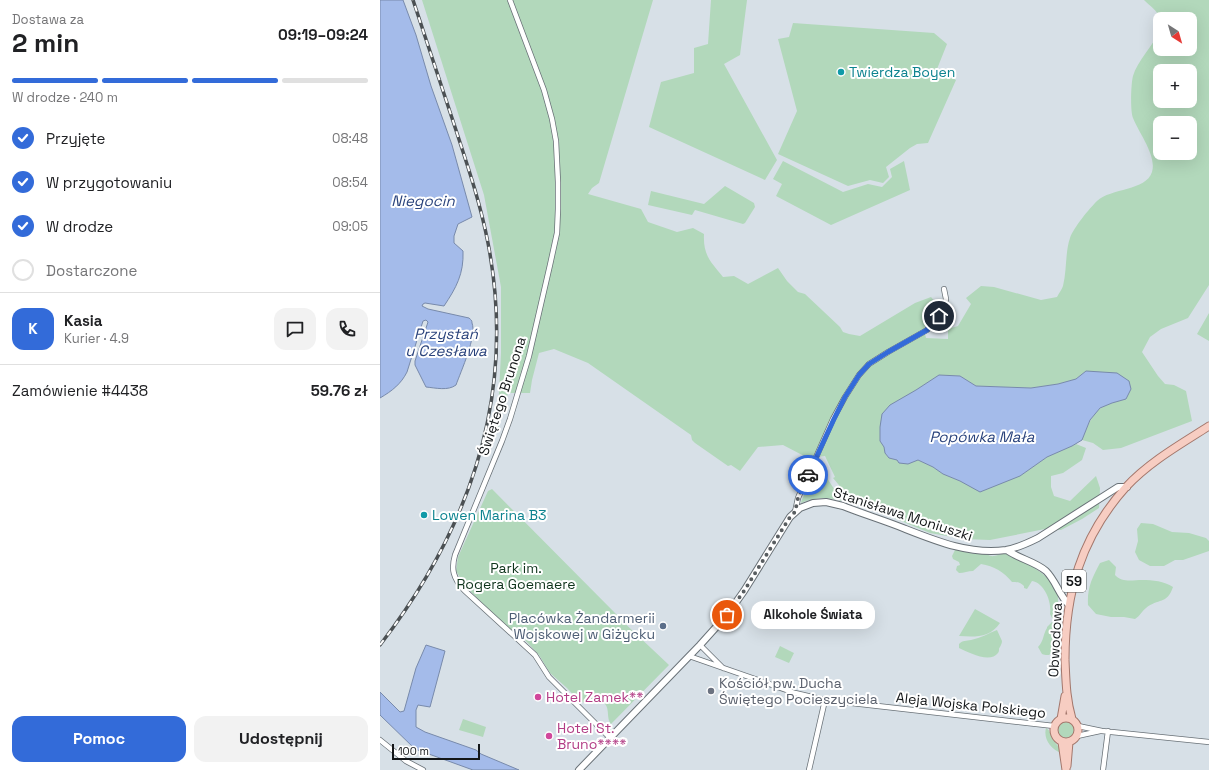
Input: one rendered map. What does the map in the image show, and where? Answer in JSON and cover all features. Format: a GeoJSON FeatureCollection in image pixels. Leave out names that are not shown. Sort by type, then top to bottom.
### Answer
{"type":"FeatureCollection","features":[{"type":"Feature","properties":{"kind":"main road","name":"Stanisława Moniuszki"},"geometry":{"type":"LineString","coordinates":[[1127,487],[1145,470],[1209,426]]}},
{"type":"Feature","properties":{"kind":"main road","name":"Obwodowa"},"geometry":{"type":"LineString","coordinates":[[1072,719],[1066,690],[1065,634],[1073,585],[1079,564],[1089,542],[1103,517],[1127,487]]}},
{"type":"Feature","properties":{"kind":"main road","name":"Obwodowa"},"geometry":{"type":"LineString","coordinates":[[1061,719],[1066,690]]}},
{"type":"Feature","properties":{"kind":"main road"},"geometry":{"type":"LineString","coordinates":[[1061,719],[1072,719],[1078,726],[1077,736],[1074,740],[1069,742],[1062,742],[1055,735],[1054,726],[1061,719]]}},
{"type":"Feature","properties":{"kind":"main road"},"geometry":{"type":"LineString","coordinates":[[1062,742],[1066,770]]}},
{"type":"Feature","properties":{"kind":"main road"},"geometry":{"type":"LineString","coordinates":[[1066,770],[1069,742]]}},
{"type":"Feature","properties":{"kind":"street","name":"Świętego Brunona"},"geometry":{"type":"LineString","coordinates":[[510,0],[544,90],[552,119],[556,141],[558,182],[556,233],[550,265],[528,356],[510,419],[457,550],[453,563],[453,570],[458,582],[464,590],[534,655],[550,677],[610,738]]}},
{"type":"Feature","properties":{"kind":"street"},"geometry":{"type":"LineString","coordinates":[[944,289],[946,299],[944,304]]}},
{"type":"Feature","properties":{"kind":"street"},"geometry":{"type":"LineString","coordinates":[[795,512],[798,498],[834,419],[845,397],[859,375],[869,364],[881,356],[927,330],[939,316]]}},
{"type":"Feature","properties":{"kind":"street","name":"Stanisława Moniuszki"},"geometry":{"type":"LineString","coordinates":[[580,770],[700,645],[735,604],[790,517],[806,505],[813,503],[831,503],[941,542],[978,551],[1007,550],[1026,544],[1038,538],[1118,487],[1127,487]]}},
{"type":"Feature","properties":{"kind":"street"},"geometry":{"type":"LineString","coordinates":[[1007,550],[1014,555],[1035,564],[1047,572],[1056,583],[1064,600],[1069,605]]}},
{"type":"Feature","properties":{"kind":"street","name":"Aleja Wojska Polskiego"},"geometry":{"type":"LineString","coordinates":[[700,645],[723,668]]}},
{"type":"Feature","properties":{"kind":"street","name":"Aleja Wojska Polskiego"},"geometry":{"type":"LineString","coordinates":[[689,656],[795,693],[825,700],[1054,726]]}},
{"type":"Feature","properties":{"kind":"street"},"geometry":{"type":"LineString","coordinates":[[809,770],[825,700]]}},
{"type":"Feature","properties":{"kind":"street"},"geometry":{"type":"LineString","coordinates":[[1078,726],[1102,731]]}},
{"type":"Feature","properties":{"kind":"street"},"geometry":{"type":"LineString","coordinates":[[1103,770],[1108,731]]}},
{"type":"Feature","properties":{"kind":"street"},"geometry":{"type":"LineString","coordinates":[[1077,736],[1108,731],[1209,742]]}},
{"type":"Feature","properties":{"kind":"street"},"geometry":{"type":"LineString","coordinates":[[380,740],[406,761],[423,770]]}},
{"type":"Feature","properties":{"kind":"green space"},"geometry":{"type":"Polygon","coordinates":[[[422,0],[653,0],[599,183],[592,188],[588,194],[641,209],[648,222],[677,232],[693,228],[704,234],[706,253],[723,277],[734,276],[748,284],[778,268],[787,281],[798,292],[805,294],[840,327],[843,332],[860,336],[915,303],[931,297],[935,302],[924,329],[926,338],[948,339],[948,329],[958,326],[971,304],[966,298],[981,286],[994,287],[1041,300],[1057,297],[1063,286],[1067,250],[1070,238],[1082,218],[1097,201],[1103,197],[1143,183],[1152,172],[1153,166],[1150,152],[1133,118],[1131,109],[1132,80],[1138,65],[1153,42],[1153,56],[1197,56],[1197,12],[1157,12],[1144,0],[1209,0],[1209,285],[1188,318],[1161,329],[1150,337],[1142,352],[1165,384],[1174,385],[1186,391],[1192,421],[1121,448],[1103,450],[1093,443],[1082,440],[1090,422],[1097,411],[1102,407],[1127,399],[1086,371],[1076,379],[1058,384],[1031,388],[976,386],[960,376],[939,375],[916,390],[880,441],[885,447],[885,453],[889,458],[897,460],[918,460],[933,467],[943,474],[960,481],[1020,476],[1047,457],[1076,444],[1086,448],[1082,460],[1063,473],[1051,476],[1051,487],[1054,496],[1070,501],[1096,476],[1100,488],[1099,508],[1061,530],[1045,529],[990,540],[964,539],[930,533],[863,505],[852,495],[849,497],[833,478],[835,477],[825,456],[808,458],[783,445],[758,447],[740,471],[731,465],[728,466],[695,443],[692,440],[691,435],[588,363],[554,349],[539,353],[530,393],[508,393],[497,432],[501,353],[501,287],[484,195],[422,0]]]}},
{"type":"Feature","properties":{"kind":"green space"},"geometry":{"type":"Polygon","coordinates":[[[711,0],[747,0],[740,55],[724,64],[777,160],[765,180],[649,127],[661,82],[694,73],[694,48],[708,44],[711,0]]]}},
{"type":"Feature","properties":{"kind":"green space"},"geometry":{"type":"Polygon","coordinates":[[[793,23],[934,33],[947,44],[937,69],[956,80],[928,143],[917,144],[910,148],[886,167],[889,177],[883,183],[870,180],[848,186],[778,154],[797,111],[778,39],[789,37],[793,23]]]}},
{"type":"Feature","properties":{"kind":"green space"},"geometry":{"type":"Polygon","coordinates":[[[783,161],[843,192],[868,184],[882,187],[892,177],[890,169],[904,161],[910,190],[831,225],[776,196],[782,184],[773,179],[783,161]]]}},
{"type":"Feature","properties":{"kind":"green space"},"geometry":{"type":"Polygon","coordinates":[[[725,186],[754,203],[755,207],[745,223],[743,224],[695,210],[692,215],[648,205],[651,191],[704,204],[725,186]]]}},
{"type":"Feature","properties":{"kind":"green space"},"geometry":{"type":"Polygon","coordinates":[[[1209,313],[1209,341],[1197,334],[1209,313]]]}},
{"type":"Feature","properties":{"kind":"green space"},"geometry":{"type":"Polygon","coordinates":[[[814,471],[823,472],[842,501],[821,498],[801,503],[814,471]]]}},
{"type":"Feature","properties":{"kind":"green space","name":"Park im. Rogera Goemaere"},"geometry":{"type":"Polygon","coordinates":[[[492,489],[617,616],[669,665],[611,724],[605,704],[585,703],[578,700],[550,673],[539,655],[525,640],[510,629],[465,586],[456,571],[458,557],[488,491],[492,489]]]}},
{"type":"Feature","properties":{"kind":"green space"},"geometry":{"type":"Polygon","coordinates":[[[1141,523],[1153,524],[1172,532],[1189,533],[1206,538],[1209,541],[1209,551],[1183,560],[1175,560],[1164,566],[1150,566],[1139,560],[1135,552],[1138,541],[1137,529],[1141,523]]]}},
{"type":"Feature","properties":{"kind":"green space"},"geometry":{"type":"Polygon","coordinates":[[[955,550],[973,554],[984,553],[992,556],[1006,554],[1034,567],[1047,577],[1056,588],[1060,615],[1058,619],[1052,618],[1050,614],[1049,599],[1041,585],[1032,581],[1027,589],[1024,588],[1024,586],[1020,583],[1012,582],[1006,575],[998,570],[981,564],[973,571],[959,573],[956,570],[957,566],[960,565],[959,562],[953,559],[952,556],[955,550]]]}},
{"type":"Feature","properties":{"kind":"green space"},"geometry":{"type":"Polygon","coordinates":[[[1109,560],[1116,567],[1115,575],[1118,578],[1162,582],[1173,587],[1171,593],[1165,599],[1150,605],[1135,619],[1096,614],[1088,605],[1089,588],[1092,578],[1100,563],[1109,560]]]}},
{"type":"Feature","properties":{"kind":"green space"},"geometry":{"type":"Polygon","coordinates":[[[975,609],[1000,623],[992,632],[982,636],[959,636],[975,609]]]}},
{"type":"Feature","properties":{"kind":"green space"},"geometry":{"type":"Polygon","coordinates":[[[1052,622],[1055,625],[1053,648],[1049,655],[1046,655],[1042,654],[1038,647],[1047,627],[1052,622]]]}},
{"type":"Feature","properties":{"kind":"green space"},"geometry":{"type":"Polygon","coordinates":[[[997,630],[1002,642],[999,652],[994,656],[979,656],[959,648],[959,644],[962,642],[978,638],[997,630]]]}},
{"type":"Feature","properties":{"kind":"green space"},"geometry":{"type":"Polygon","coordinates":[[[780,646],[794,653],[789,663],[775,657],[780,646]]]}},
{"type":"Feature","properties":{"kind":"green space"},"geometry":{"type":"Polygon","coordinates":[[[463,719],[486,727],[483,737],[459,730],[463,719]]]}},
{"type":"Feature","properties":{"kind":"green space"},"geometry":{"type":"Polygon","coordinates":[[[1066,722],[1072,724],[1074,730],[1072,736],[1066,738],[1060,736],[1058,730],[1060,724],[1066,722]]]}},
{"type":"Feature","properties":{"kind":"green space"},"geometry":{"type":"Polygon","coordinates":[[[1046,728],[1050,731],[1061,753],[1054,749],[1047,740],[1045,732],[1046,728]]]}},
{"type":"Feature","properties":{"kind":"water","name":"Niegocin"},"geometry":{"type":"Polygon","coordinates":[[[380,0],[403,0],[452,145],[472,217],[458,224],[454,236],[454,243],[463,251],[463,259],[461,274],[452,293],[444,306],[425,303],[422,306],[428,309],[469,318],[472,321],[473,329],[468,354],[456,385],[446,389],[426,387],[415,365],[428,322],[426,320],[423,321],[407,372],[396,387],[380,398],[380,0]]]}},
{"type":"Feature","properties":{"kind":"water","name":"Popówka Mała"},"geometry":{"type":"Polygon","coordinates":[[[1086,371],[1117,373],[1129,381],[1131,389],[1126,399],[1100,408],[1090,420],[1082,440],[1047,457],[1020,476],[980,492],[918,460],[908,464],[899,463],[897,460],[889,458],[880,441],[882,414],[890,405],[939,375],[960,376],[976,386],[1031,388],[1058,384],[1076,379],[1086,371]]]}},
{"type":"Feature","properties":{"kind":"water"},"geometry":{"type":"Polygon","coordinates":[[[426,645],[445,651],[430,707],[418,705],[416,710],[416,727],[425,732],[476,750],[481,754],[519,770],[473,770],[415,749],[380,715],[380,692],[400,712],[404,711],[416,668],[426,645]]]}},
{"type":"Feature","properties":{"kind":"tunnel"},"geometry":{"type":"LineString","coordinates":[[939,316],[945,303]]}},
{"type":"Feature","properties":{"kind":"railway"},"geometry":{"type":"LineString","coordinates":[[380,645],[412,600],[439,554],[462,506],[479,456],[491,405],[496,352],[495,298],[485,227],[468,166],[413,0]]}},
{"type":"Feature","properties":{"kind":"way so far"},"geometry":{"type":"LineString","coordinates":[[727,615],[744,591],[790,517],[795,512],[798,498],[808,475]]}},
{"type":"Feature","properties":{"kind":"place","name":"Twierdza Boyen"},"geometry":{"type":"Point","coordinates":[841,72]}},
{"type":"Feature","properties":{"kind":"place","name":"Lowen Marina B3"},"geometry":{"type":"Point","coordinates":[424,515]}},
{"type":"Feature","properties":{"kind":"place","name":"Alkohole Świata"},"geometry":{"type":"Point","coordinates":[727,615]}},
{"type":"Feature","properties":{"kind":"place","name":"Placówka Żandarmerii Wojskowej w Giżycku"},"geometry":{"type":"Point","coordinates":[663,626]}},
{"type":"Feature","properties":{"kind":"place","name":"Kościół pw. Ducha Świętego Pocieszyciela"},"geometry":{"type":"Point","coordinates":[711,691]}},
{"type":"Feature","properties":{"kind":"place","name":"Hotel Zamek**"},"geometry":{"type":"Point","coordinates":[538,697]}},
{"type":"Feature","properties":{"kind":"place","name":"Hotel St. Bruno****"},"geometry":{"type":"Point","coordinates":[549,736]}},
{"type":"Feature","properties":{"kind":"route"},"geometry":{"type":"LineString","coordinates":[[808,475],[845,397],[859,375],[869,364],[927,330],[939,316]]}},
{"type":"Feature","properties":{"kind":"water label","name":"Przystań u Czesława"},"geometry":{"type":"Point","coordinates":[446,342]}}]}
